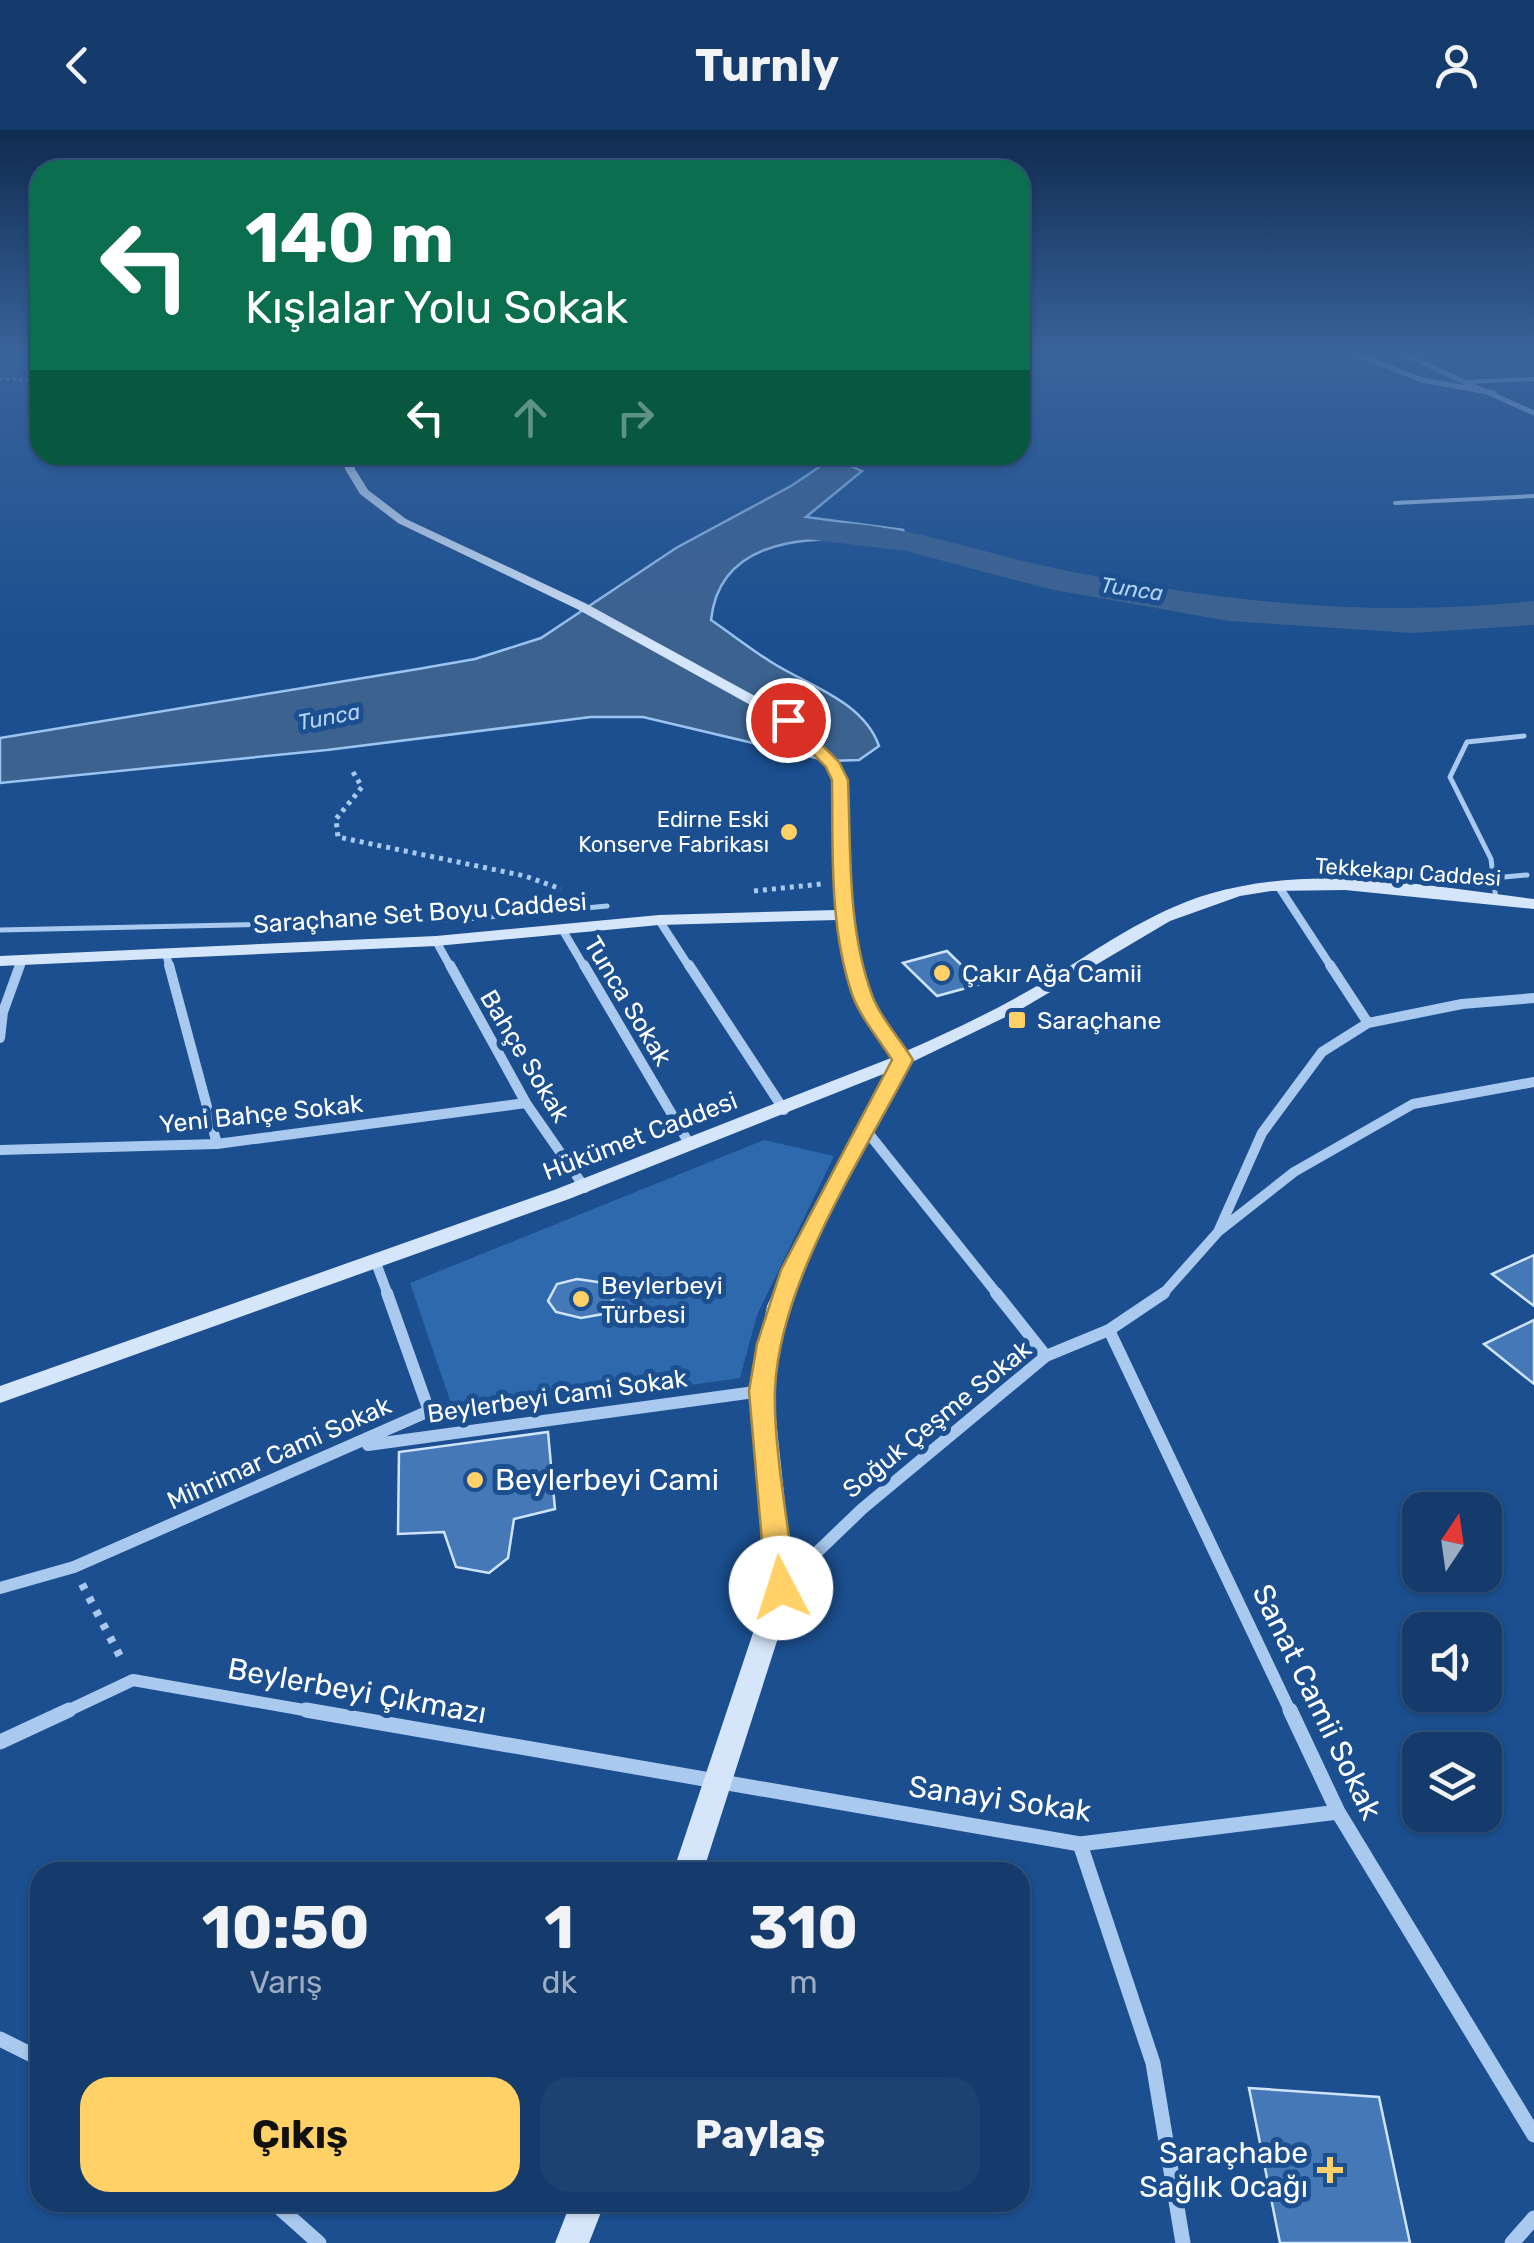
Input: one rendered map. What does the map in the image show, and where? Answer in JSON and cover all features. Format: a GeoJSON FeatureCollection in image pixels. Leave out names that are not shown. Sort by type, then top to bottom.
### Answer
{"type":"FeatureCollection","features":[{"type":"Feature","properties":{"kind":"street"},"geometry":{"type":"LineString","coordinates":[[351,465],[355,480],[373,502],[402,522],[581,606],[788,720],[834,765],[844,829],[844,915],[862,997],[902,1060],[864,1128],[778,1306],[762,1391],[781,1588],[691,1862]]}},
{"type":"Feature","properties":{"kind":"street"},"geometry":{"type":"LineString","coordinates":[[1279,886],[1368,1024],[1462,1004],[1534,998]]}},
{"type":"Feature","properties":{"kind":"street","name":"Tekkekapı Caddesi"},"geometry":{"type":"LineString","coordinates":[[1279,886],[1534,904]]}},
{"type":"Feature","properties":{"kind":"street","name":"Hükümet Caddesi"},"geometry":{"type":"LineString","coordinates":[[0,1395],[376,1264],[784,1110],[902,1060],[1045,988],[1184,907],[1246,889],[1279,886]]}},
{"type":"Feature","properties":{"kind":"street","name":"Saraçhane Set Boyu Caddesi"},"geometry":{"type":"LineString","coordinates":[[0,961],[436,942],[659,920],[844,915]]}},
{"type":"Feature","properties":{"kind":"street"},"geometry":{"type":"LineString","coordinates":[[659,920],[784,1110]]}},
{"type":"Feature","properties":{"kind":"street","name":"Tunca Sokak"},"geometry":{"type":"LineString","coordinates":[[562,929],[690,1145]]}},
{"type":"Feature","properties":{"kind":"street","name":"Bahçe Sokak"},"geometry":{"type":"LineString","coordinates":[[436,942],[526,1103],[584,1188]]}},
{"type":"Feature","properties":{"kind":"street"},"geometry":{"type":"LineString","coordinates":[[166,954],[217,1144]]}},
{"type":"Feature","properties":{"kind":"street"},"geometry":{"type":"LineString","coordinates":[[0,1038],[2,1013],[22,960]]}},
{"type":"Feature","properties":{"kind":"street","name":"Soğuk Çeşme Sokak"},"geometry":{"type":"LineString","coordinates":[[781,1588],[862,1509],[1046,1356],[1109,1330],[1159,1299],[1218,1232],[1262,1133],[1306,1069],[1345,1035],[1368,1024]]}},
{"type":"Feature","properties":{"kind":"street"},"geometry":{"type":"LineString","coordinates":[[1218,1232],[1294,1172],[1413,1104],[1534,1082]]}},
{"type":"Feature","properties":{"kind":"street","name":"Yeni Bahçe Sokak"},"geometry":{"type":"LineString","coordinates":[[0,1150],[217,1144],[526,1103]]}},
{"type":"Feature","properties":{"kind":"street"},"geometry":{"type":"LineString","coordinates":[[864,1128],[1046,1356]]}},
{"type":"Feature","properties":{"kind":"street","name":"Mihrimar Cami Sokak"},"geometry":{"type":"LineString","coordinates":[[0,1588],[74,1567],[357,1446],[429,1410],[376,1264]]}},
{"type":"Feature","properties":{"kind":"street","name":"Sanat Camii Sokak"},"geometry":{"type":"LineString","coordinates":[[1109,1330],[1338,1812],[1534,2135]]}},
{"type":"Feature","properties":{"kind":"street","name":"Beylerbeyi Cami Sokak"},"geometry":{"type":"LineString","coordinates":[[357,1446],[762,1391]]}},
{"type":"Feature","properties":{"kind":"street"},"geometry":{"type":"LineString","coordinates":[[0,1742],[133,1680]]}},
{"type":"Feature","properties":{"kind":"street","name":"Beylerbeyi Çıkmazı"},"geometry":{"type":"LineString","coordinates":[[133,1680],[716,1780]]}},
{"type":"Feature","properties":{"kind":"street","name":"Sanayi Sokak"},"geometry":{"type":"LineString","coordinates":[[716,1780],[1080,1844],[1338,1812]]}},
{"type":"Feature","properties":{"kind":"street"},"geometry":{"type":"LineString","coordinates":[[1080,1844],[1153,2063],[1182,2243]]}},
{"type":"Feature","properties":{"kind":"street"},"geometry":{"type":"LineString","coordinates":[[0,2039],[30,2053]]}},
{"type":"Feature","properties":{"kind":"street"},"geometry":{"type":"LineString","coordinates":[[283,2212],[319,2243]]}},
{"type":"Feature","properties":{"kind":"street"},"geometry":{"type":"LineString","coordinates":[[572,2243],[584,2212]]}},
{"type":"Feature","properties":{"kind":"street"},"geometry":{"type":"LineString","coordinates":[[1512,2243],[1534,2218]]}},
{"type":"Feature","properties":{"kind":"lane"},"geometry":{"type":"LineString","coordinates":[[1394,504],[1534,496]]}},
{"type":"Feature","properties":{"kind":"lane"},"geometry":{"type":"LineString","coordinates":[[1496,900],[1492,860],[1450,778],[1467,742],[1524,736]]}},
{"type":"Feature","properties":{"kind":"lane"},"geometry":{"type":"LineString","coordinates":[[1494,878],[1526,875]]}},
{"type":"Feature","properties":{"kind":"lane"},"geometry":{"type":"LineString","coordinates":[[0,930],[456,920],[607,906]]}},
{"type":"Feature","properties":{"kind":"path"},"geometry":{"type":"LineString","coordinates":[[353,772],[362,787],[336,819],[338,837],[525,876],[607,906]]}},
{"type":"Feature","properties":{"kind":"path"},"geometry":{"type":"LineString","coordinates":[[747,892],[842,882]]}},
{"type":"Feature","properties":{"kind":"path"},"geometry":{"type":"LineString","coordinates":[[74,1567],[133,1680]]}},
{"type":"Feature","properties":{"kind":"shaded area"},"geometry":{"type":"Polygon","coordinates":[[[764,1140],[834,1156],[757,1315],[740,1378],[456,1418],[410,1283],[764,1140]]]}},
{"type":"Feature","properties":{"kind":"water","name":"Tunca"},"geometry":{"type":"Polygon","coordinates":[[[822,465],[849,465],[862,471],[806,517],[903,530],[908,548],[818,540],[759,552],[736,567],[719,589],[711,620],[862,718],[879,746],[859,760],[829,761],[643,717],[591,717],[327,750],[0,783],[0,738],[475,659],[541,638],[676,548],[822,465]]]}},
{"type":"Feature","properties":{"kind":"building","name":"Çakır Ağa Camii"},"geometry":{"type":"Polygon","coordinates":[[[947,951],[981,984],[937,996],[903,963],[947,951]]]}},
{"type":"Feature","properties":{"kind":"building"},"geometry":{"type":"Polygon","coordinates":[[[1534,1255],[1534,1306],[1492,1274],[1534,1255]]]}},
{"type":"Feature","properties":{"kind":"building","name":"Beylerbeyi Türbesi"},"geometry":{"type":"Polygon","coordinates":[[[577,1279],[604,1283],[614,1298],[603,1314],[581,1318],[556,1312],[548,1301],[557,1284],[577,1279]]]}},
{"type":"Feature","properties":{"kind":"building"},"geometry":{"type":"Polygon","coordinates":[[[1534,1320],[1534,1384],[1484,1344],[1534,1320]]]}},
{"type":"Feature","properties":{"kind":"building","name":"Beylerbeyi Cami"},"geometry":{"type":"Polygon","coordinates":[[[548,1432],[555,1509],[514,1519],[508,1558],[489,1573],[456,1567],[444,1532],[398,1534],[399,1452],[548,1432]]]}},
{"type":"Feature","properties":{"kind":"building","name":"Saraçhabe Sağlık Ocağı"},"geometry":{"type":"Polygon","coordinates":[[[1249,2088],[1379,2097],[1410,2243],[1280,2243],[1249,2088]]]}},
{"type":"Feature","properties":{"kind":"waterway","name":"Tunca"},"geometry":{"type":"LineString","coordinates":[[818,532],[906,540],[1049,578],[1168,600],[1290,616],[1413,622],[1534,613]]}},
{"type":"Feature","properties":{"kind":"place","name":"Edirne Eski Konserve Fabrikası"},"geometry":{"type":"Point","coordinates":[789,832]}},
{"type":"Feature","properties":{"kind":"place","name":"Çakır Ağa Camii"},"geometry":{"type":"Point","coordinates":[942,973]}},
{"type":"Feature","properties":{"kind":"place","name":"Saraçhane"},"geometry":{"type":"Point","coordinates":[1017,1020]}},
{"type":"Feature","properties":{"kind":"place","name":"Beylerbeyi Türbesi"},"geometry":{"type":"Point","coordinates":[581,1299]}},
{"type":"Feature","properties":{"kind":"place","name":"Beylerbeyi Cami"},"geometry":{"type":"Point","coordinates":[475,1480]}},
{"type":"Feature","properties":{"kind":"place","name":"Saraçhabe Sağlık Ocağı"},"geometry":{"type":"Point","coordinates":[1330,2170]}},
{"type":"Feature","properties":{"kind":"route"},"geometry":{"type":"LineString","coordinates":[[781,1588],[762,1391],[769,1344],[778,1306],[793,1270],[902,1060],[862,997],[844,915],[840,780],[834,765],[810,737],[788,720]]}}]}
